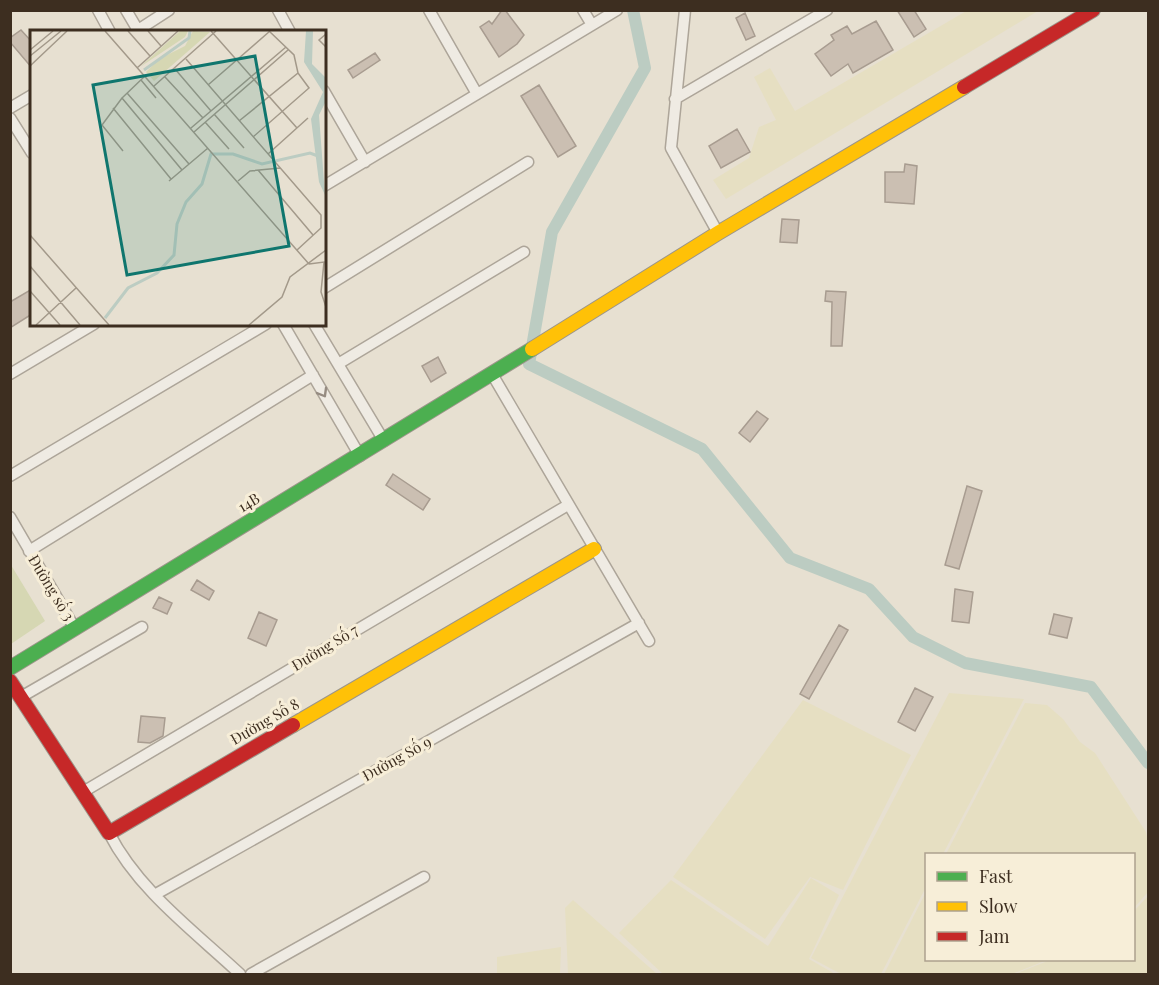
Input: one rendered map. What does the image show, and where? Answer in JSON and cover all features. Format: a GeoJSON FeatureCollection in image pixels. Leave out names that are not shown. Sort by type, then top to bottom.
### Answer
{"type":"FeatureCollection","features":[{"type":"Feature","properties":{"kind":"street"},"geometry":{"type":"LineString","coordinates":[[98,10],[109,30]]}},
{"type":"Feature","properties":{"kind":"street"},"geometry":{"type":"LineString","coordinates":[[126,10],[136,30]]}},
{"type":"Feature","properties":{"kind":"street"},"geometry":{"type":"LineString","coordinates":[[139,30],[169,10]]}},
{"type":"Feature","properties":{"kind":"street"},"geometry":{"type":"LineString","coordinates":[[278,10],[289,30]]}},
{"type":"Feature","properties":{"kind":"street"},"geometry":{"type":"LineString","coordinates":[[429,10],[477,94]]}},
{"type":"Feature","properties":{"kind":"street"},"geometry":{"type":"LineString","coordinates":[[583,10],[592,25]]}},
{"type":"Feature","properties":{"kind":"street"},"geometry":{"type":"LineString","coordinates":[[685,10],[671,148],[718,233]]}},
{"type":"Feature","properties":{"kind":"street"},"geometry":{"type":"LineString","coordinates":[[675,99],[827,10]]}},
{"type":"Feature","properties":{"kind":"street","name":"14B"},"geometry":{"type":"LineString","coordinates":[[10,668],[74,627],[360,456],[718,233],[1093,10]]}},
{"type":"Feature","properties":{"kind":"street"},"geometry":{"type":"LineString","coordinates":[[326,185],[613,13]]}},
{"type":"Feature","properties":{"kind":"street"},"geometry":{"type":"LineString","coordinates":[[326,95],[364,162]]}},
{"type":"Feature","properties":{"kind":"street"},"geometry":{"type":"LineString","coordinates":[[10,108],[30,96]]}},
{"type":"Feature","properties":{"kind":"street"},"geometry":{"type":"LineString","coordinates":[[10,118],[30,150]]}},
{"type":"Feature","properties":{"kind":"street"},"geometry":{"type":"LineString","coordinates":[[326,287],[528,162]]}},
{"type":"Feature","properties":{"kind":"street"},"geometry":{"type":"LineString","coordinates":[[338,364],[524,252]]}},
{"type":"Feature","properties":{"kind":"street"},"geometry":{"type":"LineString","coordinates":[[10,374],[91,326]]}},
{"type":"Feature","properties":{"kind":"street"},"geometry":{"type":"LineString","coordinates":[[10,476],[264,326]]}},
{"type":"Feature","properties":{"kind":"street"},"geometry":{"type":"LineString","coordinates":[[284,326],[360,456]]}},
{"type":"Feature","properties":{"kind":"street"},"geometry":{"type":"LineString","coordinates":[[315,326],[384,441]]}},
{"type":"Feature","properties":{"kind":"street"},"geometry":{"type":"LineString","coordinates":[[492,374],[649,641]]}},
{"type":"Feature","properties":{"kind":"street"},"geometry":{"type":"LineString","coordinates":[[29,551],[313,375]]}},
{"type":"Feature","properties":{"kind":"street","name":"Đường Số 7"},"geometry":{"type":"LineString","coordinates":[[83,792],[568,505]]}},
{"type":"Feature","properties":{"kind":"street","name":"Đường số 3"},"geometry":{"type":"LineString","coordinates":[[10,518],[74,627]]}},
{"type":"Feature","properties":{"kind":"street","name":"Đường Số 8"},"geometry":{"type":"LineString","coordinates":[[109,832],[594,549]]}},
{"type":"Feature","properties":{"kind":"street","name":"Đường Số 9"},"geometry":{"type":"LineString","coordinates":[[156,894],[639,623]]}},
{"type":"Feature","properties":{"kind":"street"},"geometry":{"type":"LineString","coordinates":[[21,697],[142,627]]}},
{"type":"Feature","properties":{"kind":"street"},"geometry":{"type":"LineString","coordinates":[[10,681],[109,832],[121,855],[156,894],[240,975]]}},
{"type":"Feature","properties":{"kind":"street"},"geometry":{"type":"LineString","coordinates":[[251,975],[424,877]]}},
{"type":"Feature","properties":{"kind":"shaded area"},"geometry":{"type":"Polygon","coordinates":[[[968,10],[1038,11],[726,199],[713,180],[749,158],[759,127],[776,120],[754,77],[770,68],[795,111],[968,10]]]}},
{"type":"Feature","properties":{"kind":"shaded area"},"geometry":{"type":"Polygon","coordinates":[[[949,693],[1024,699],[944,853],[925,853],[925,889],[881,974],[841,974],[811,958],[949,693]]]}},
{"type":"Feature","properties":{"kind":"shaded area"},"geometry":{"type":"Polygon","coordinates":[[[803,700],[911,755],[843,890],[810,877],[765,939],[673,877],[803,700]]]}},
{"type":"Feature","properties":{"kind":"shaded area"},"geometry":{"type":"Polygon","coordinates":[[[1025,703],[1047,705],[1063,719],[1080,742],[1095,753],[1146,832],[1148,892],[1135,907],[1135,853],[947,853],[1025,703]]]}},
{"type":"Feature","properties":{"kind":"shaded area"},"geometry":{"type":"Polygon","coordinates":[[[811,878],[839,895],[809,959],[835,974],[663,974],[619,933],[671,880],[768,946],[811,878]]]}},
{"type":"Feature","properties":{"kind":"shaded area"},"geometry":{"type":"Polygon","coordinates":[[[925,894],[925,961],[1044,961],[1012,974],[884,974],[925,894]]]}},
{"type":"Feature","properties":{"kind":"shaded area"},"geometry":{"type":"Polygon","coordinates":[[[1148,896],[1148,974],[1015,974],[1048,961],[1135,961],[1135,910],[1148,896]]]}},
{"type":"Feature","properties":{"kind":"shaded area"},"geometry":{"type":"Polygon","coordinates":[[[573,900],[657,974],[568,974],[565,908],[573,900]]]}},
{"type":"Feature","properties":{"kind":"shaded area"},"geometry":{"type":"Polygon","coordinates":[[[561,947],[560,974],[497,974],[497,957],[561,947]]]}},
{"type":"Feature","properties":{"kind":"green space"},"geometry":{"type":"Polygon","coordinates":[[[11,565],[45,621],[10,644],[11,565]]]}},
{"type":"Feature","properties":{"kind":"building"},"geometry":{"type":"Polygon","coordinates":[[[502,10],[505,10],[524,35],[517,44],[499,57],[480,27],[489,21],[492,24],[502,10]]]}},
{"type":"Feature","properties":{"kind":"building"},"geometry":{"type":"Polygon","coordinates":[[[897,10],[914,10],[926,29],[914,37],[897,10]]]}},
{"type":"Feature","properties":{"kind":"building"},"geometry":{"type":"Polygon","coordinates":[[[745,13],[755,36],[746,40],[736,18],[745,13]]]}},
{"type":"Feature","properties":{"kind":"building"},"geometry":{"type":"Polygon","coordinates":[[[876,21],[893,50],[853,73],[848,64],[831,76],[815,54],[834,40],[831,35],[847,26],[852,34],[876,21]]]}},
{"type":"Feature","properties":{"kind":"building"},"geometry":{"type":"Polygon","coordinates":[[[21,30],[30,40],[30,66],[10,42],[10,38],[21,30]]]}},
{"type":"Feature","properties":{"kind":"building"},"geometry":{"type":"Polygon","coordinates":[[[375,53],[380,60],[353,78],[348,70],[375,53]]]}},
{"type":"Feature","properties":{"kind":"building"},"geometry":{"type":"Polygon","coordinates":[[[539,85],[576,146],[558,157],[521,96],[539,85]]]}},
{"type":"Feature","properties":{"kind":"building"},"geometry":{"type":"Polygon","coordinates":[[[737,129],[750,152],[721,168],[709,146],[737,129]]]}},
{"type":"Feature","properties":{"kind":"building"},"geometry":{"type":"Polygon","coordinates":[[[905,164],[917,166],[914,204],[885,202],[885,172],[904,172],[905,164]]]}},
{"type":"Feature","properties":{"kind":"building"},"geometry":{"type":"Polygon","coordinates":[[[782,219],[799,220],[797,243],[780,242],[782,219]]]}},
{"type":"Feature","properties":{"kind":"building"},"geometry":{"type":"Polygon","coordinates":[[[30,290],[30,315],[10,328],[10,302],[30,290]]]}},
{"type":"Feature","properties":{"kind":"building"},"geometry":{"type":"Polygon","coordinates":[[[826,291],[846,292],[842,346],[831,346],[832,302],[825,301],[826,291]]]}},
{"type":"Feature","properties":{"kind":"building"},"geometry":{"type":"Polygon","coordinates":[[[438,357],[446,373],[431,382],[422,366],[438,357]]]}},
{"type":"Feature","properties":{"kind":"building"},"geometry":{"type":"Polygon","coordinates":[[[757,411],[768,419],[750,442],[739,433],[757,411]]]}},
{"type":"Feature","properties":{"kind":"building"},"geometry":{"type":"Polygon","coordinates":[[[393,474],[430,499],[423,510],[386,485],[393,474]]]}},
{"type":"Feature","properties":{"kind":"building"},"geometry":{"type":"Polygon","coordinates":[[[967,486],[982,491],[959,569],[945,565],[967,486]]]}},
{"type":"Feature","properties":{"kind":"building"},"geometry":{"type":"Polygon","coordinates":[[[197,580],[214,591],[209,600],[191,590],[197,580]]]}},
{"type":"Feature","properties":{"kind":"building"},"geometry":{"type":"Polygon","coordinates":[[[955,589],[973,592],[969,623],[952,621],[955,589]]]}},
{"type":"Feature","properties":{"kind":"building"},"geometry":{"type":"Polygon","coordinates":[[[159,597],[172,603],[167,614],[153,608],[159,597]]]}},
{"type":"Feature","properties":{"kind":"building"},"geometry":{"type":"Polygon","coordinates":[[[259,612],[277,620],[266,646],[248,638],[259,612]]]}},
{"type":"Feature","properties":{"kind":"building"},"geometry":{"type":"Polygon","coordinates":[[[1054,614],[1072,618],[1067,638],[1049,634],[1054,614]]]}},
{"type":"Feature","properties":{"kind":"building"},"geometry":{"type":"Polygon","coordinates":[[[839,625],[848,630],[809,699],[800,694],[839,625]]]}},
{"type":"Feature","properties":{"kind":"building"},"geometry":{"type":"Polygon","coordinates":[[[915,688],[933,697],[915,731],[898,722],[915,688]]]}},
{"type":"Feature","properties":{"kind":"building"},"geometry":{"type":"Polygon","coordinates":[[[141,716],[165,718],[163,736],[150,743],[138,742],[141,716]]]}},
{"type":"Feature","properties":{"kind":"waterway"},"geometry":{"type":"LineString","coordinates":[[633,10],[645,68],[552,232],[529,364],[702,449],[790,558],[869,589],[913,637],[965,663],[1091,687],[1148,763]]}},
{"type":"Feature","properties":{"kind":"traffic: fast"},"geometry":{"type":"LineString","coordinates":[[10,668],[532,349]]}},
{"type":"Feature","properties":{"kind":"traffic: slow"},"geometry":{"type":"LineString","coordinates":[[532,349],[718,233],[964,87]]}},
{"type":"Feature","properties":{"kind":"traffic: slow"},"geometry":{"type":"LineString","coordinates":[[293,725],[594,549]]}},
{"type":"Feature","properties":{"kind":"traffic: jam"},"geometry":{"type":"LineString","coordinates":[[964,87],[1093,10]]}},
{"type":"Feature","properties":{"kind":"traffic: jam"},"geometry":{"type":"LineString","coordinates":[[10,681],[109,833],[293,725]]}}]}
